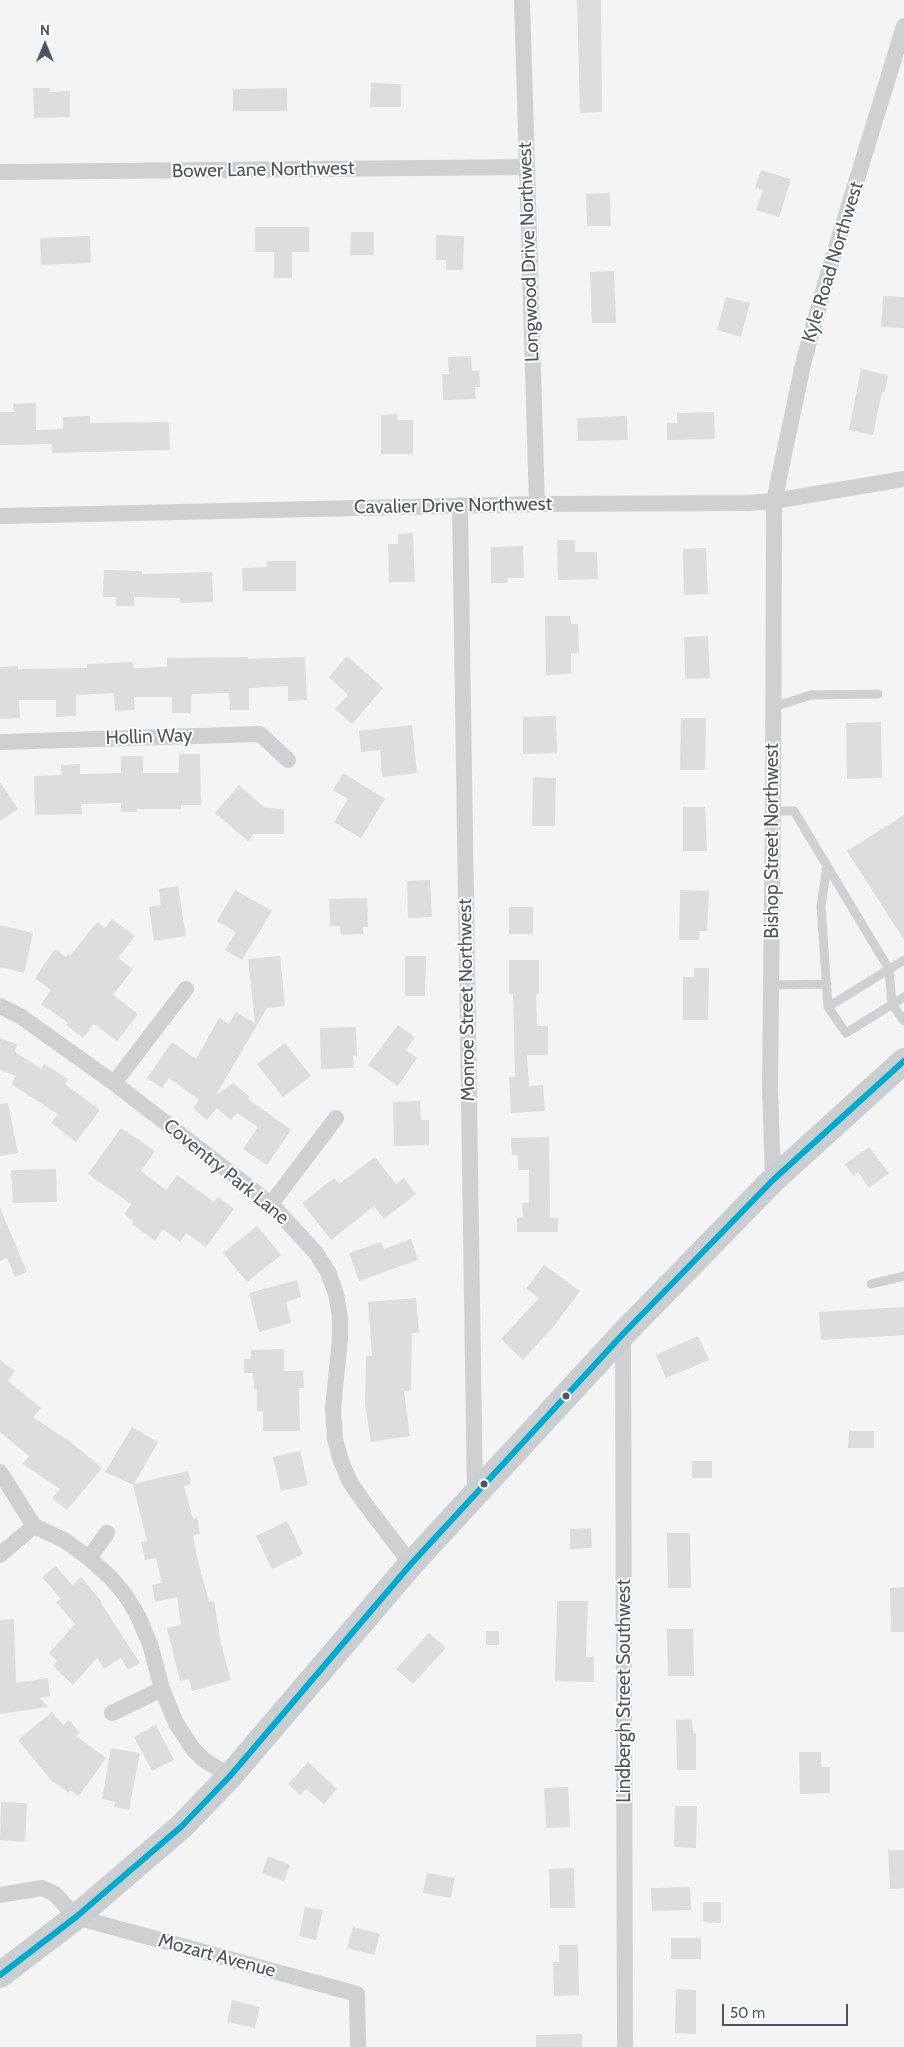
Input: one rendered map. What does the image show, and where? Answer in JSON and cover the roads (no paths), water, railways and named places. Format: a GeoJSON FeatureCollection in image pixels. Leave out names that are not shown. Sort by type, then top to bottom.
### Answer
{"type":"FeatureCollection","features":[{"type":"Feature","properties":{"kind":"main road"},"geometry":{"type":"LineString","coordinates":[[0,1976],[76,1917],[182,1826],[230,1776],[411,1564],[623,1334],[773,1180],[904,1061]]}},
{"type":"Feature","properties":{"kind":"street","name":"Longwood Drive Northwest"},"geometry":{"type":"LineString","coordinates":[[522,0],[537,504]]}},
{"type":"Feature","properties":{"kind":"street","name":"Kyle Road Northwest"},"geometry":{"type":"LineString","coordinates":[[774,502],[804,360],[830,267],[904,26]]}},
{"type":"Feature","properties":{"kind":"street","name":"Bower Lane Northwest"},"geometry":{"type":"LineString","coordinates":[[0,172],[526,167]]}},
{"type":"Feature","properties":{"kind":"street","name":"Cavalier Drive Northwest"},"geometry":{"type":"LineString","coordinates":[[0,516],[460,505],[774,502],[904,479]]}},
{"type":"Feature","properties":{"kind":"street","name":"Bishop Street Northwest"},"geometry":{"type":"LineString","coordinates":[[773,1180],[770,1088],[774,502]]}},
{"type":"Feature","properties":{"kind":"street","name":"Monroe Street Northwest"},"geometry":{"type":"LineString","coordinates":[[460,505],[475,1494]]}},
{"type":"Feature","properties":{"kind":"street","name":"Hollin Way"},"geometry":{"type":"LineString","coordinates":[[0,742],[260,734],[288,760]]}},
{"type":"Feature","properties":{"kind":"street"},"geometry":{"type":"LineString","coordinates":[[114,1084],[186,989]]}},
{"type":"Feature","properties":{"kind":"street","name":"Coventry Park Lane"},"geometry":{"type":"LineString","coordinates":[[0,1006],[20,1016],[114,1084],[271,1204],[316,1252],[328,1272],[336,1294],[340,1317],[340,1339],[332,1408],[335,1439],[341,1461],[350,1482],[411,1564]]}},
{"type":"Feature","properties":{"kind":"street"},"geometry":{"type":"LineString","coordinates":[[271,1204],[336,1118]]}},
{"type":"Feature","properties":{"kind":"street","name":"Lindbergh Street Southwest"},"geometry":{"type":"LineString","coordinates":[[623,1334],[626,2047]]}},
{"type":"Feature","properties":{"kind":"street"},"geometry":{"type":"LineString","coordinates":[[0,1472],[34,1526],[64,1540],[89,1558],[112,1579],[126,1596],[138,1616],[150,1644],[162,1689],[176,1723],[204,1760],[230,1776]]}},
{"type":"Feature","properties":{"kind":"street"},"geometry":{"type":"LineString","coordinates":[[0,1555],[34,1526]]}},
{"type":"Feature","properties":{"kind":"street"},"geometry":{"type":"LineString","coordinates":[[89,1558],[107,1533]]}},
{"type":"Feature","properties":{"kind":"street"},"geometry":{"type":"LineString","coordinates":[[112,1713],[162,1689]]}},
{"type":"Feature","properties":{"kind":"street"},"geometry":{"type":"LineString","coordinates":[[0,1895],[42,1888],[55,1894],[76,1917]]}},
{"type":"Feature","properties":{"kind":"street","name":"Mozart Avenue"},"geometry":{"type":"LineString","coordinates":[[76,1917],[357,1994],[358,2047]]}},
{"type":"Feature","properties":{"kind":"lane"},"geometry":{"type":"LineString","coordinates":[[773,707],[811,695],[878,694]]}},
{"type":"Feature","properties":{"kind":"lane"},"geometry":{"type":"LineString","coordinates":[[773,811],[794,811],[889,969],[892,1004],[904,1021]]}},
{"type":"Feature","properties":{"kind":"lane"},"geometry":{"type":"LineString","coordinates":[[827,867],[821,906],[828,1007],[846,1033],[904,997]]}},
{"type":"Feature","properties":{"kind":"lane"},"geometry":{"type":"LineString","coordinates":[[828,1007],[904,960]]}},
{"type":"Feature","properties":{"kind":"lane"},"geometry":{"type":"LineString","coordinates":[[771,985],[827,984]]}},
{"type":"Feature","properties":{"kind":"lane"},"geometry":{"type":"LineString","coordinates":[[871,1284],[904,1276]]}}]}
